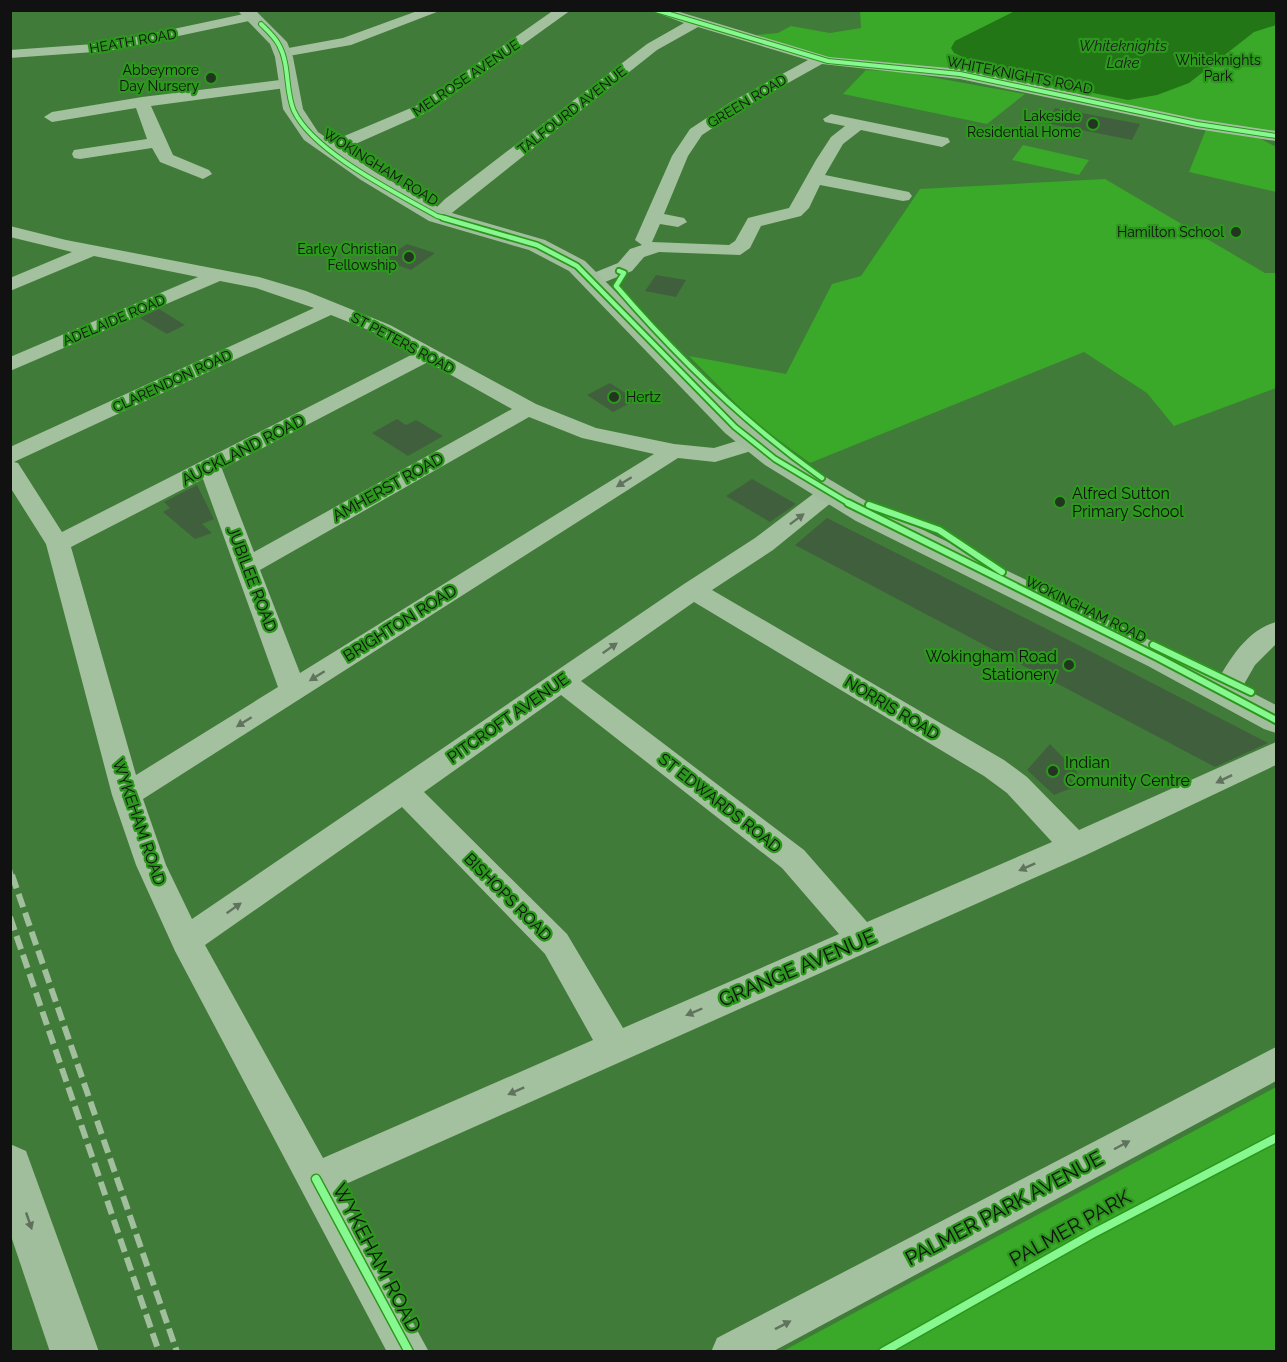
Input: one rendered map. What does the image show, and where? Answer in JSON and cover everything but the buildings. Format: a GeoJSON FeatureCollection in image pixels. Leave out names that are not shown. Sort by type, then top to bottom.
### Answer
{"type":"FeatureCollection","features":[{"type":"Feature","properties":{"kind":"main road","name":"WOKINGHAM ROAD"},"geometry":{"type":"LineString","coordinates":[[249,14],[271,33],[283,52],[293,108],[306,131],[329,148],[444,209],[549,250],[582,270],[753,443],[829,493],[1276,720]]}},
{"type":"Feature","properties":{"kind":"main road"},"geometry":{"type":"LineString","coordinates":[[10,1166],[75,1352]]}},
{"type":"Feature","properties":{"kind":"street"},"geometry":{"type":"LineString","coordinates":[[283,52],[346,42],[435,10]]}},
{"type":"Feature","properties":{"kind":"street","name":"MELROSE AVENUE"},"geometry":{"type":"LineString","coordinates":[[329,148],[406,118],[424,108],[564,10]]}},
{"type":"Feature","properties":{"kind":"street","name":"WHITEKNIGHTS ROAD"},"geometry":{"type":"LineString","coordinates":[[656,10],[820,59],[960,74],[1274,138]]}},
{"type":"Feature","properties":{"kind":"street","name":"HEATH ROAD"},"geometry":{"type":"LineString","coordinates":[[10,54],[108,47],[249,14]]}},
{"type":"Feature","properties":{"kind":"street","name":"TALFOURD AVENUE"},"geometry":{"type":"LineString","coordinates":[[444,209],[652,47],[696,22]]}},
{"type":"Feature","properties":{"kind":"street","name":"GREEN ROAD"},"geometry":{"type":"LineString","coordinates":[[593,280],[625,267],[640,246],[680,156],[696,132],[737,105],[820,59]]}},
{"type":"Feature","properties":{"kind":"street"},"geometry":{"type":"LineString","coordinates":[[52,117],[70,119],[142,102],[288,84]]}},
{"type":"Feature","properties":{"kind":"street"},"geometry":{"type":"LineString","coordinates":[[142,102],[157,142],[166,158],[196,171],[171,175]]}},
{"type":"Feature","properties":{"kind":"street"},"geometry":{"type":"LineString","coordinates":[[831,119],[942,142]]}},
{"type":"Feature","properties":{"kind":"street"},"geometry":{"type":"LineString","coordinates":[[640,246],[733,251],[743,244],[754,222],[795,212],[800,208],[810,192],[813,178],[837,141],[858,124]]}},
{"type":"Feature","properties":{"kind":"street"},"geometry":{"type":"LineString","coordinates":[[80,154],[157,142]]}},
{"type":"Feature","properties":{"kind":"street"},"geometry":{"type":"LineString","coordinates":[[813,178],[903,196]]}},
{"type":"Feature","properties":{"kind":"street"},"geometry":{"type":"LineString","coordinates":[[654,218],[678,222]]}},
{"type":"Feature","properties":{"kind":"street","name":"ST PETERS ROAD"},"geometry":{"type":"LineString","coordinates":[[10,231],[90,251],[259,284],[333,307],[382,329],[528,409],[590,433],[674,451],[714,455],[753,443]]}},
{"type":"Feature","properties":{"kind":"street"},"geometry":{"type":"LineString","coordinates":[[10,285],[90,251]]}},
{"type":"Feature","properties":{"kind":"street","name":"ADELAIDE ROAD"},"geometry":{"type":"LineString","coordinates":[[10,365],[218,275]]}},
{"type":"Feature","properties":{"kind":"street","name":"CLARENDON ROAD"},"geometry":{"type":"LineString","coordinates":[[10,456],[333,307]]}},
{"type":"Feature","properties":{"kind":"street","name":"AUCKLAND ROAD"},"geometry":{"type":"LineString","coordinates":[[58,544],[210,468],[426,355]]}},
{"type":"Feature","properties":{"kind":"street","name":"AMHERST ROAD"},"geometry":{"type":"LineString","coordinates":[[248,566],[528,409]]}},
{"type":"Feature","properties":{"kind":"street","name":"BRIGHTON ROAD"},"geometry":{"type":"LineString","coordinates":[[128,795],[674,451]]}},
{"type":"Feature","properties":{"kind":"street","name":"WYKEHAM ROAD"},"geometry":{"type":"LineString","coordinates":[[10,468],[58,544],[128,795],[151,865],[186,941],[409,1352]]}},
{"type":"Feature","properties":{"kind":"street","name":"JUBILEE ROAD"},"geometry":{"type":"LineString","coordinates":[[210,468],[293,690]]}},
{"type":"Feature","properties":{"kind":"street","name":"PITCROFT AVENUE"},"geometry":{"type":"LineString","coordinates":[[186,941],[693,590],[764,544],[829,493]]}},
{"type":"Feature","properties":{"kind":"street","name":"NORRIS ROAD"},"geometry":{"type":"LineString","coordinates":[[693,590],[994,768],[1017,784],[1075,846]]}},
{"type":"Feature","properties":{"kind":"street"},"geometry":{"type":"LineString","coordinates":[[1225,693],[1235,671],[1255,648],[1276,631]]}},
{"type":"Feature","properties":{"kind":"street","name":"ST EDWARDS ROAD"},"geometry":{"type":"LineString","coordinates":[[562,681],[793,859],[863,939]]}},
{"type":"Feature","properties":{"kind":"street","name":"GRANGE AVENUE"},"geometry":{"type":"LineString","coordinates":[[316,1179],[1075,846],[1209,786],[1276,753]]}},
{"type":"Feature","properties":{"kind":"street","name":"BISHOPS ROAD"},"geometry":{"type":"LineString","coordinates":[[404,790],[555,945],[615,1046]]}},
{"type":"Feature","properties":{"kind":"street","name":"PALMER PARK AVENUE"},"geometry":{"type":"LineString","coordinates":[[731,1352],[1276,1064]]}},
{"type":"Feature","properties":{"kind":"green space","name":"Whiteknights Park"},"geometry":{"type":"Polygon","coordinates":[[[860,10],[1276,11],[1276,132],[1197,122],[993,79],[839,62],[756,35],[778,33],[791,26],[830,33],[861,28],[860,10]]]}},
{"type":"Feature","properties":{"kind":"green space"},"geometry":{"type":"Polygon","coordinates":[[[866,70],[903,72],[1025,94],[987,124],[843,94],[866,70]]]}},
{"type":"Feature","properties":{"kind":"green space"},"geometry":{"type":"Polygon","coordinates":[[[1207,127],[1261,139],[1276,147],[1276,192],[1189,172],[1207,127]]]}},
{"type":"Feature","properties":{"kind":"green space"},"geometry":{"type":"Polygon","coordinates":[[[1023,145],[1089,160],[1079,175],[1012,160],[1023,145]]]}},
{"type":"Feature","properties":{"kind":"green space"},"geometry":{"type":"Polygon","coordinates":[[[1105,179],[1265,273],[1276,273],[1276,388],[1174,426],[1147,393],[1084,352],[810,463],[753,421],[689,356],[786,374],[832,284],[861,276],[920,189],[1105,179]]]}},
{"type":"Feature","properties":{"kind":"green space"},"geometry":{"type":"Polygon","coordinates":[[[1276,1087],[1276,1351],[783,1351],[1276,1087]]]}},
{"type":"Feature","properties":{"kind":"water","name":"Whiteknights Lake"},"geometry":{"type":"Polygon","coordinates":[[[1015,11],[1276,11],[1276,25],[1254,32],[1189,83],[1157,95],[1128,100],[999,74],[954,53],[951,48],[955,41],[1015,11]]]}},
{"type":"Feature","properties":{"kind":"railway"},"geometry":{"type":"LineString","coordinates":[[10,870],[12,877]]}},
{"type":"Feature","properties":{"kind":"railway"},"geometry":{"type":"LineString","coordinates":[[12,875],[177,1352]]}},
{"type":"Feature","properties":{"kind":"railway"},"geometry":{"type":"LineString","coordinates":[[10,917],[159,1352]]}},
{"type":"Feature","properties":{"kind":"cycle path"},"geometry":{"type":"LineString","coordinates":[[656,10],[828,61],[960,74],[1197,124],[1276,136]]}},
{"type":"Feature","properties":{"kind":"cycle path"},"geometry":{"type":"LineString","coordinates":[[261,24],[278,42],[283,53],[293,109],[311,136],[368,176],[437,216],[537,245],[577,266],[735,427],[775,459],[866,514],[1159,658],[1276,720]]}},
{"type":"Feature","properties":{"kind":"cycle path"},"geometry":{"type":"LineString","coordinates":[[619,271],[624,273],[616,286],[662,339],[772,443],[822,478]]}},
{"type":"Feature","properties":{"kind":"cycle path"},"geometry":{"type":"LineString","coordinates":[[869,505],[939,530],[959,541],[1002,572]]}},
{"type":"Feature","properties":{"kind":"cycle path"},"geometry":{"type":"LineString","coordinates":[[1153,645],[1251,692]]}},
{"type":"Feature","properties":{"kind":"cycle path","name":"PALMER PARK"},"geometry":{"type":"LineString","coordinates":[[883,1352],[1092,1234],[1276,1138]]}},
{"type":"Feature","properties":{"kind":"cycle path"},"geometry":{"type":"LineString","coordinates":[[316,1179],[409,1352]]}},
{"type":"Feature","properties":{"kind":"place","name":"Abbeymore Day Nursery"},"geometry":{"type":"Point","coordinates":[211,78]}},
{"type":"Feature","properties":{"kind":"place","name":"Lakeside Residential Home"},"geometry":{"type":"Point","coordinates":[1093,124]}},
{"type":"Feature","properties":{"kind":"place","name":"Hamilton School"},"geometry":{"type":"Point","coordinates":[1236,232]}},
{"type":"Feature","properties":{"kind":"place","name":"Earley Christian Fellowship"},"geometry":{"type":"Point","coordinates":[409,257]}},
{"type":"Feature","properties":{"kind":"place","name":"Hertz"},"geometry":{"type":"Point","coordinates":[614,397]}},
{"type":"Feature","properties":{"kind":"place","name":"Alfred Sutton Primary School"},"geometry":{"type":"Point","coordinates":[1060,502]}},
{"type":"Feature","properties":{"kind":"place","name":"Wokingham Road Stationery"},"geometry":{"type":"Point","coordinates":[1069,665]}},
{"type":"Feature","properties":{"kind":"place","name":"Indian Comunity Centre"},"geometry":{"type":"Point","coordinates":[1053,771]}}]}
